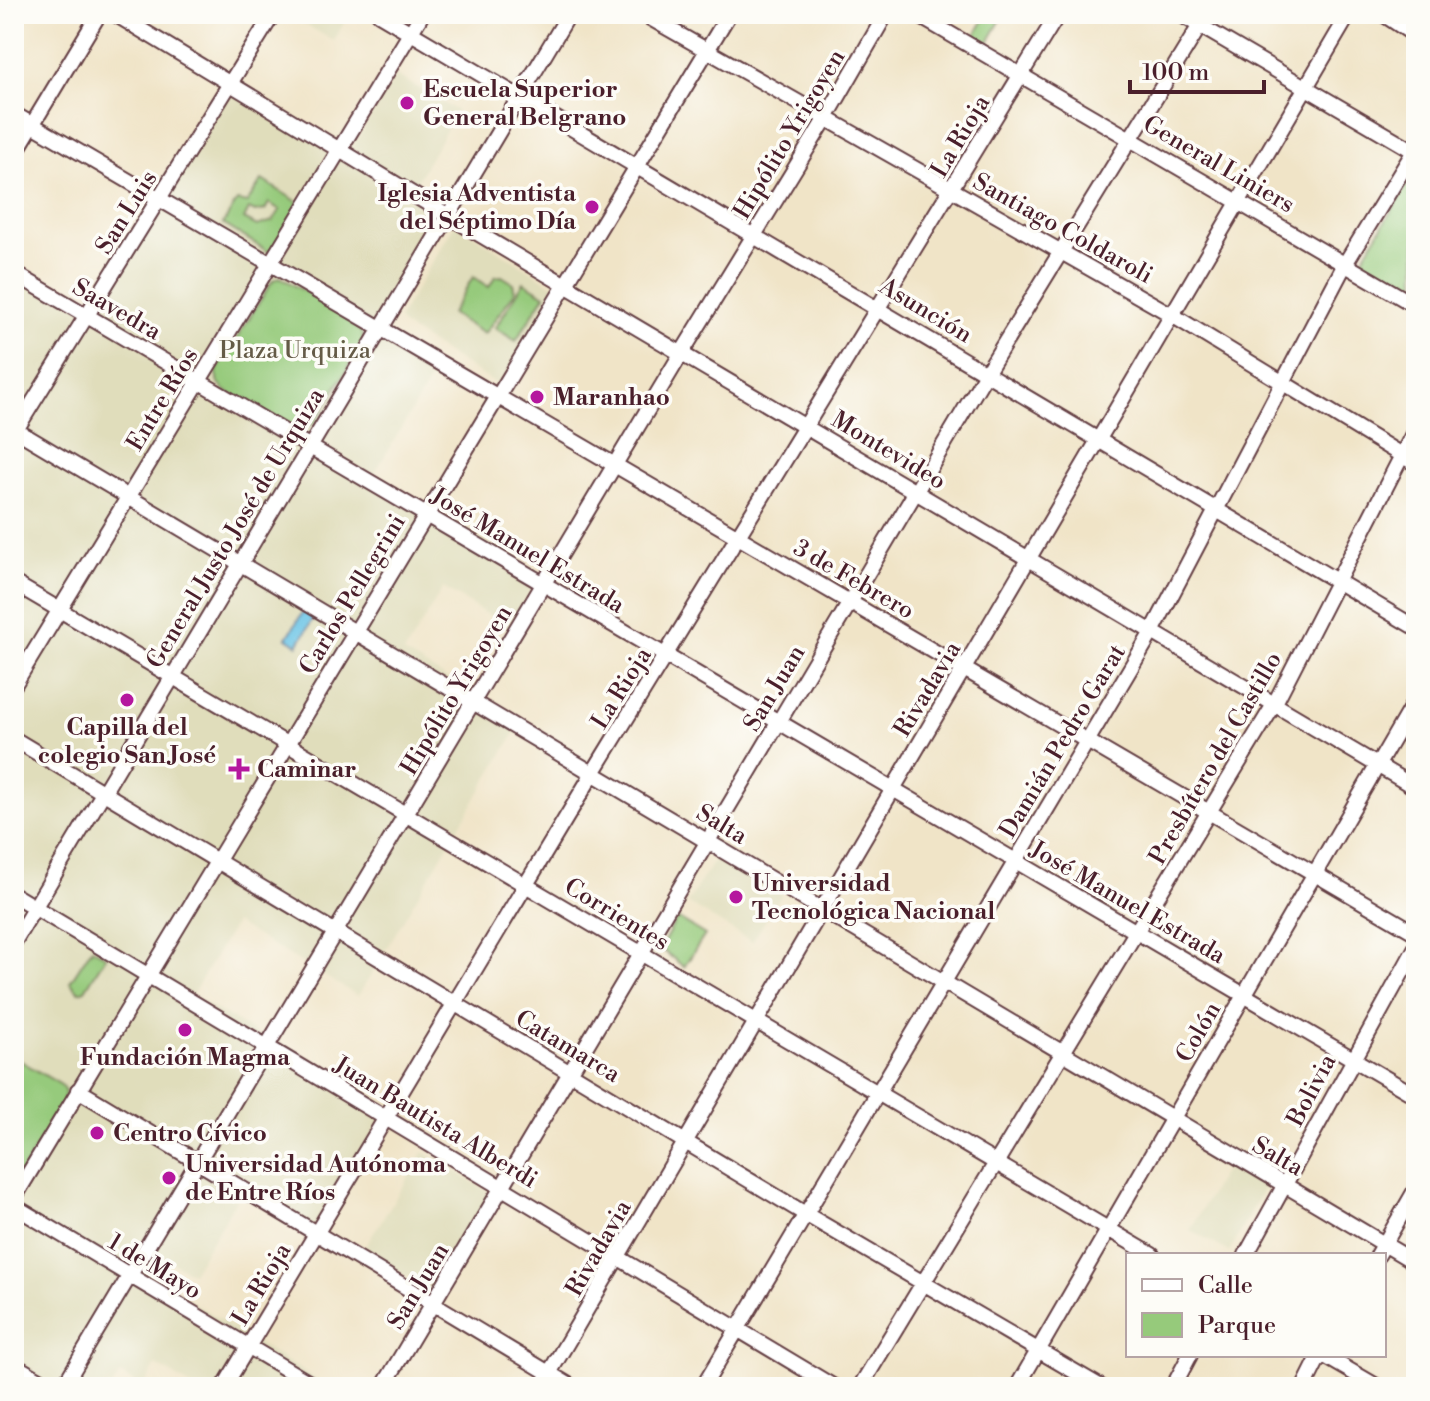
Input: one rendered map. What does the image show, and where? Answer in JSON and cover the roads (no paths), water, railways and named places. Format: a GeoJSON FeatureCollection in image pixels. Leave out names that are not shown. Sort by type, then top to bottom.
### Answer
{"type":"FeatureCollection","features":[{"type":"Feature","properties":{"kind":"street"},"geometry":{"type":"LineString","coordinates":[[14,155],[99,14]]}},
{"type":"Feature","properties":{"kind":"street","name":"Montevideo"},"geometry":{"type":"LineString","coordinates":[[115,14],[447,215],[1416,788]]}},
{"type":"Feature","properties":{"kind":"street","name":"San Luis"},"geometry":{"type":"LineString","coordinates":[[15,431],[273,14]]}},
{"type":"Feature","properties":{"kind":"street","name":"Asunción"},"geometry":{"type":"LineString","coordinates":[[379,14],[881,308],[1416,628]]}},
{"type":"Feature","properties":{"kind":"street","name":"Entre Ríos"},"geometry":{"type":"LineString","coordinates":[[14,685],[422,14]]}},
{"type":"Feature","properties":{"kind":"street","name":"General Justo José de Urquiza"},"geometry":{"type":"LineString","coordinates":[[14,942],[569,14]]}},
{"type":"Feature","properties":{"kind":"street","name":"Santiago Coldaroli"},"geometry":{"type":"LineString","coordinates":[[643,14],[1172,315],[1416,464]]}},
{"type":"Feature","properties":{"kind":"street","name":"Carlos Pellegrini"},"geometry":{"type":"LineString","coordinates":[[14,1198],[729,14]]}},
{"type":"Feature","properties":{"kind":"street","name":"Hipólito Yrigoyen"},"geometry":{"type":"LineString","coordinates":[[63,1387],[338,933],[886,14]]}},
{"type":"Feature","properties":{"kind":"street","name":"General Liniers"},"geometry":{"type":"LineString","coordinates":[[916,14],[1416,306]]}},
{"type":"Feature","properties":{"kind":"street","name":"La Rioja"},"geometry":{"type":"LineString","coordinates":[[224,1387],[388,1119],[593,773],[881,308],[1058,14]]}},
{"type":"Feature","properties":{"kind":"street"},"geometry":{"type":"LineString","coordinates":[[1180,14],[1203,20],[1306,89],[1415,150]]}},
{"type":"Feature","properties":{"kind":"street","name":"Rivadavia"},"geometry":{"type":"LineString","coordinates":[[541,1387],[1349,14]]}},
{"type":"Feature","properties":{"kind":"street"},"geometry":{"type":"LineString","coordinates":[[1383,14],[1416,36]]}},
{"type":"Feature","properties":{"kind":"street","name":"San Juan"},"geometry":{"type":"LineString","coordinates":[[383,1387],[987,372],[1203,20]]}},
{"type":"Feature","properties":{"kind":"street","name":"3 de Febrero"},"geometry":{"type":"LineString","coordinates":[[14,114],[1416,933]]}},
{"type":"Feature","properties":{"kind":"street","name":"Damián Pedro Garat"},"geometry":{"type":"LineString","coordinates":[[703,1387],[1152,632],[1345,264],[1415,150]]}},
{"type":"Feature","properties":{"kind":"street","name":"Saavedra"},"geometry":{"type":"LineString","coordinates":[[14,273],[198,381]]}},
{"type":"Feature","properties":{"kind":"street","name":"José Manuel Estrada"},"geometry":{"type":"LineString","coordinates":[[198,381],[1416,1096]]}},
{"type":"Feature","properties":{"kind":"street","name":"Presbítero del Castillo"},"geometry":{"type":"LineString","coordinates":[[860,1387],[1212,812],[1275,703],[1416,428]]}},
{"type":"Feature","properties":{"kind":"street","name":"Salta"},"geometry":{"type":"LineString","coordinates":[[15,431],[239,566],[356,630],[1066,1053],[1285,1185],[1381,1250],[1416,1263]]}},
{"type":"Feature","properties":{"kind":"street","name":"Corrientes"},"geometry":{"type":"LineString","coordinates":[[14,583],[1149,1253]]}},
{"type":"Feature","properties":{"kind":"street","name":"Colón"},"geometry":{"type":"LineString","coordinates":[[1017,1387],[1416,699]]}},
{"type":"Feature","properties":{"kind":"street","name":"Catamarca"},"geometry":{"type":"LineString","coordinates":[[14,739],[807,1215],[1101,1387]]}},
{"type":"Feature","properties":{"kind":"street","name":"Juan Bautista Alberdi"},"geometry":{"type":"LineString","coordinates":[[14,895],[834,1387]]}},
{"type":"Feature","properties":{"kind":"street","name":"Bolivia"},"geometry":{"type":"LineString","coordinates":[[1247,1253],[1416,947]]}},
{"type":"Feature","properties":{"kind":"street"},"geometry":{"type":"LineString","coordinates":[[78,1090],[572,1387]]}},
{"type":"Feature","properties":{"kind":"street"},"geometry":{"type":"LineString","coordinates":[[1381,1250],[1416,1189]]}},
{"type":"Feature","properties":{"kind":"street","name":"1 de Mayo"},"geometry":{"type":"LineString","coordinates":[[14,1206],[316,1387]]}},
{"type":"Feature","properties":{"kind":"street"},"geometry":{"type":"LineString","coordinates":[[1173,1387],[1189,1357]]}},
{"type":"Feature","properties":{"kind":"street"},"geometry":{"type":"LineString","coordinates":[[1304,1387],[1320,1357]]}},
{"type":"Feature","properties":{"kind":"street"},"geometry":{"type":"LineString","coordinates":[[1325,1357],[1378,1387]]}},
{"type":"Feature","properties":{"kind":"street"},"geometry":{"type":"LineString","coordinates":[[14,1365],[52,1387]]}},
{"type":"Feature","properties":{"kind":"water"},"geometry":{"type":"Polygon","coordinates":[[[304,610],[315,616],[298,645],[287,638],[304,610]]]}},
{"type":"Feature","properties":{"kind":"place","name":"Escuela Superior General Belgrano"},"geometry":{"type":"Point","coordinates":[407,103]}},
{"type":"Feature","properties":{"kind":"place","name":"Iglesia Adventista del Séptimo Día"},"geometry":{"type":"Point","coordinates":[592,207]}},
{"type":"Feature","properties":{"kind":"place","name":"Maranhao"},"geometry":{"type":"Point","coordinates":[537,397]}},
{"type":"Feature","properties":{"kind":"place","name":"Capilla del colegio San José"},"geometry":{"type":"Point","coordinates":[127,700]}},
{"type":"Feature","properties":{"kind":"place","name":"Caminar"},"geometry":{"type":"Point","coordinates":[239,769]}},
{"type":"Feature","properties":{"kind":"place","name":"Universidad Tecnológica Nacional"},"geometry":{"type":"Point","coordinates":[736,897]}},
{"type":"Feature","properties":{"kind":"place","name":"Fundación Magma"},"geometry":{"type":"Point","coordinates":[185,1030]}},
{"type":"Feature","properties":{"kind":"place","name":"Centro Cívico"},"geometry":{"type":"Point","coordinates":[97,1133]}},
{"type":"Feature","properties":{"kind":"place","name":"Universidad Autónoma de Entre Ríos"},"geometry":{"type":"Point","coordinates":[169,1178]}},
{"type":"Feature","properties":{"kind":"park label","name":"Plaza Urquiza"},"geometry":{"type":"Point","coordinates":[295,350]}}]}
